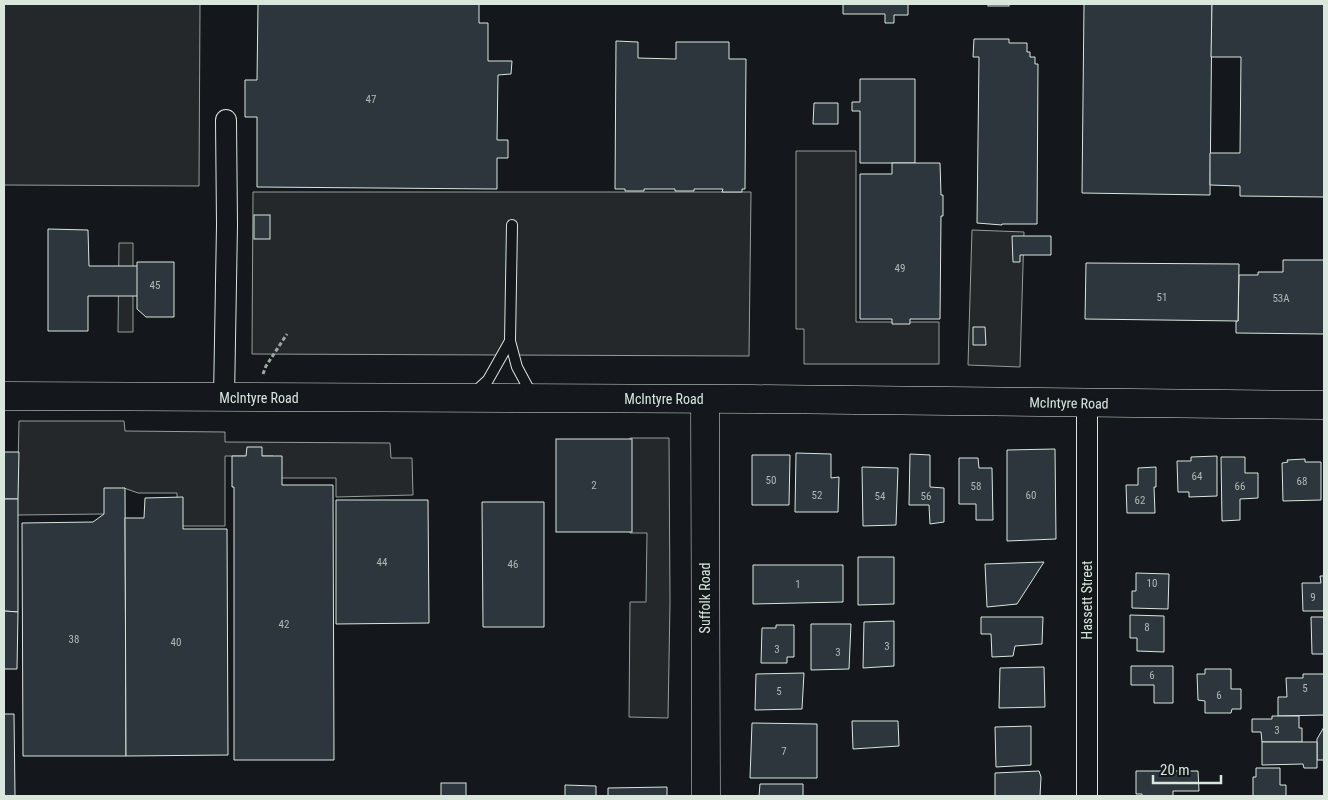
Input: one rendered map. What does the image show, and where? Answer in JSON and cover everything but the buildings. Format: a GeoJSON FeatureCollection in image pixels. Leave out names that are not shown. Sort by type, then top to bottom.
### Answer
{"type":"FeatureCollection","features":[{"type":"Feature","properties":{"kind":"main road","name":"McIntyre Road"},"geometry":{"type":"LineString","coordinates":[[4,396],[752,399],[1324,405]]}},
{"type":"Feature","properties":{"kind":"main road","name":"Suffolk Road"},"geometry":{"type":"LineString","coordinates":[[705,400],[706,796]]}},
{"type":"Feature","properties":{"kind":"street"},"geometry":{"type":"LineString","coordinates":[[224,398],[227,225],[226,120]]}},
{"type":"Feature","properties":{"kind":"street","name":"Hassett Street"},"geometry":{"type":"LineString","coordinates":[[1087,403],[1087,796]]}},
{"type":"Feature","properties":{"kind":"lane"},"geometry":{"type":"LineString","coordinates":[[512,226],[510,341],[517,367],[534,398]]}},
{"type":"Feature","properties":{"kind":"lane"},"geometry":{"type":"LineString","coordinates":[[469,398],[488,380],[510,341]]}},
{"type":"Feature","properties":{"kind":"shaded area"},"geometry":{"type":"Polygon","coordinates":[[[4,4],[200,4],[199,186],[4,185],[4,4]]]}},
{"type":"Feature","properties":{"kind":"shaded area"},"geometry":{"type":"Polygon","coordinates":[[[796,151],[856,151],[856,322],[939,322],[939,364],[804,364],[804,329],[796,329],[796,151]]]}},
{"type":"Feature","properties":{"kind":"shaded area"},"geometry":{"type":"Polygon","coordinates":[[[253,192],[751,192],[749,356],[252,354],[253,192]]]}},
{"type":"Feature","properties":{"kind":"shaded area"},"geometry":{"type":"Polygon","coordinates":[[[972,230],[1024,232],[1020,367],[968,365],[972,230]]]}},
{"type":"Feature","properties":{"kind":"shaded area"},"geometry":{"type":"Polygon","coordinates":[[[119,243],[133,243],[133,332],[118,332],[119,243]]]}},
{"type":"Feature","properties":{"kind":"shaded area"},"geometry":{"type":"Polygon","coordinates":[[[19,421],[124,421],[125,431],[225,432],[225,442],[390,443],[391,458],[412,458],[413,495],[336,497],[336,478],[273,478],[273,456],[225,456],[225,526],[177,526],[177,493],[138,493],[124,488],[104,514],[17,515],[19,421]]]}},
{"type":"Feature","properties":{"kind":"shaded area"},"geometry":{"type":"Polygon","coordinates":[[[630,438],[669,438],[670,602],[668,718],[629,717],[630,602],[646,602],[647,533],[630,533],[630,438]]]}}]}
